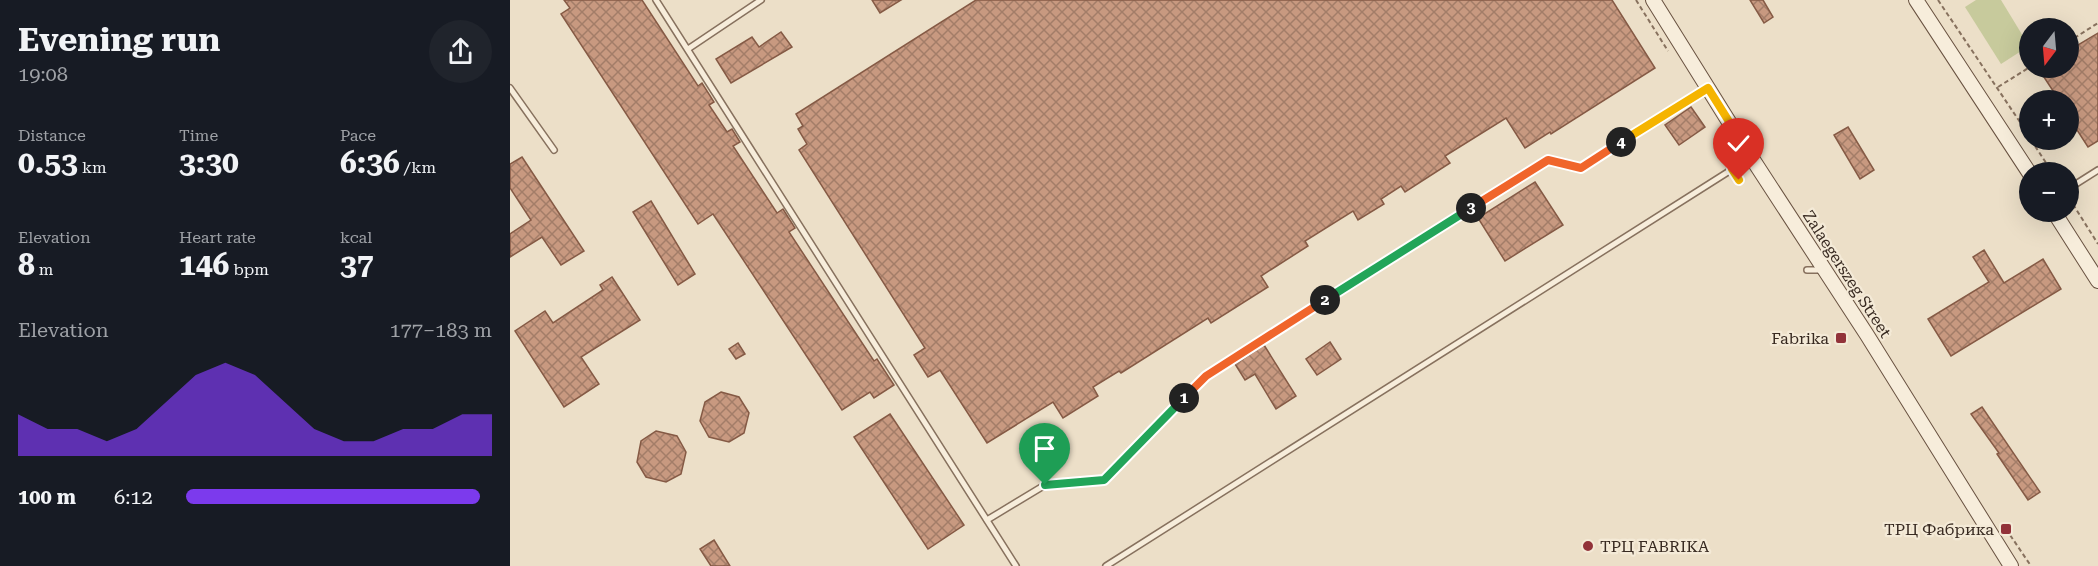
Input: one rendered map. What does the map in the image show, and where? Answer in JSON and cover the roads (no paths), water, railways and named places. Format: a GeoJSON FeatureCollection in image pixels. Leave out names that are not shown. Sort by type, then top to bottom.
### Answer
{"type":"FeatureCollection","features":[{"type":"Feature","properties":{"kind":"main road","name":"Zalaegerszeg Street"},"geometry":{"type":"LineString","coordinates":[[1653,0],[2011,566]]}},
{"type":"Feature","properties":{"kind":"main road"},"geometry":{"type":"LineString","coordinates":[[1916,0],[2022,162]]}},
{"type":"Feature","properties":{"kind":"main road"},"geometry":{"type":"LineString","coordinates":[[2060,222],[2098,281]]}},
{"type":"Feature","properties":{"kind":"lane"},"geometry":{"type":"LineString","coordinates":[[656,0],[1016,566]]}},
{"type":"Feature","properties":{"kind":"lane"},"geometry":{"type":"LineString","coordinates":[[688,49],[761,0]]}},
{"type":"Feature","properties":{"kind":"lane"},"geometry":{"type":"LineString","coordinates":[[510,88],[554,150]]}},
{"type":"Feature","properties":{"kind":"lane"},"geometry":{"type":"LineString","coordinates":[[987,520],[1045,485],[1104,480],[1206,376],[1548,160],[1581,168],[1708,88]]}},
{"type":"Feature","properties":{"kind":"lane"},"geometry":{"type":"LineString","coordinates":[[1106,566],[1752,157]]}},
{"type":"Feature","properties":{"kind":"lane"},"geometry":{"type":"LineString","coordinates":[[1732,169],[1739,180]]}},
{"type":"Feature","properties":{"kind":"lane"},"geometry":{"type":"LineString","coordinates":[[2079,182],[2098,170]]}},
{"type":"Feature","properties":{"kind":"lane"},"geometry":{"type":"LineString","coordinates":[[1807,270],[1825,270]]}},
{"type":"Feature","properties":{"kind":"place","name":"Fabrika"},"geometry":{"type":"Point","coordinates":[1841,338]}},
{"type":"Feature","properties":{"kind":"place","name":"ТРЦ Фабрика"},"geometry":{"type":"Point","coordinates":[2006,529]}},
{"type":"Feature","properties":{"kind":"place","name":"ТРЦ FABRIKA"},"geometry":{"type":"Point","coordinates":[1588,546]}}]}
